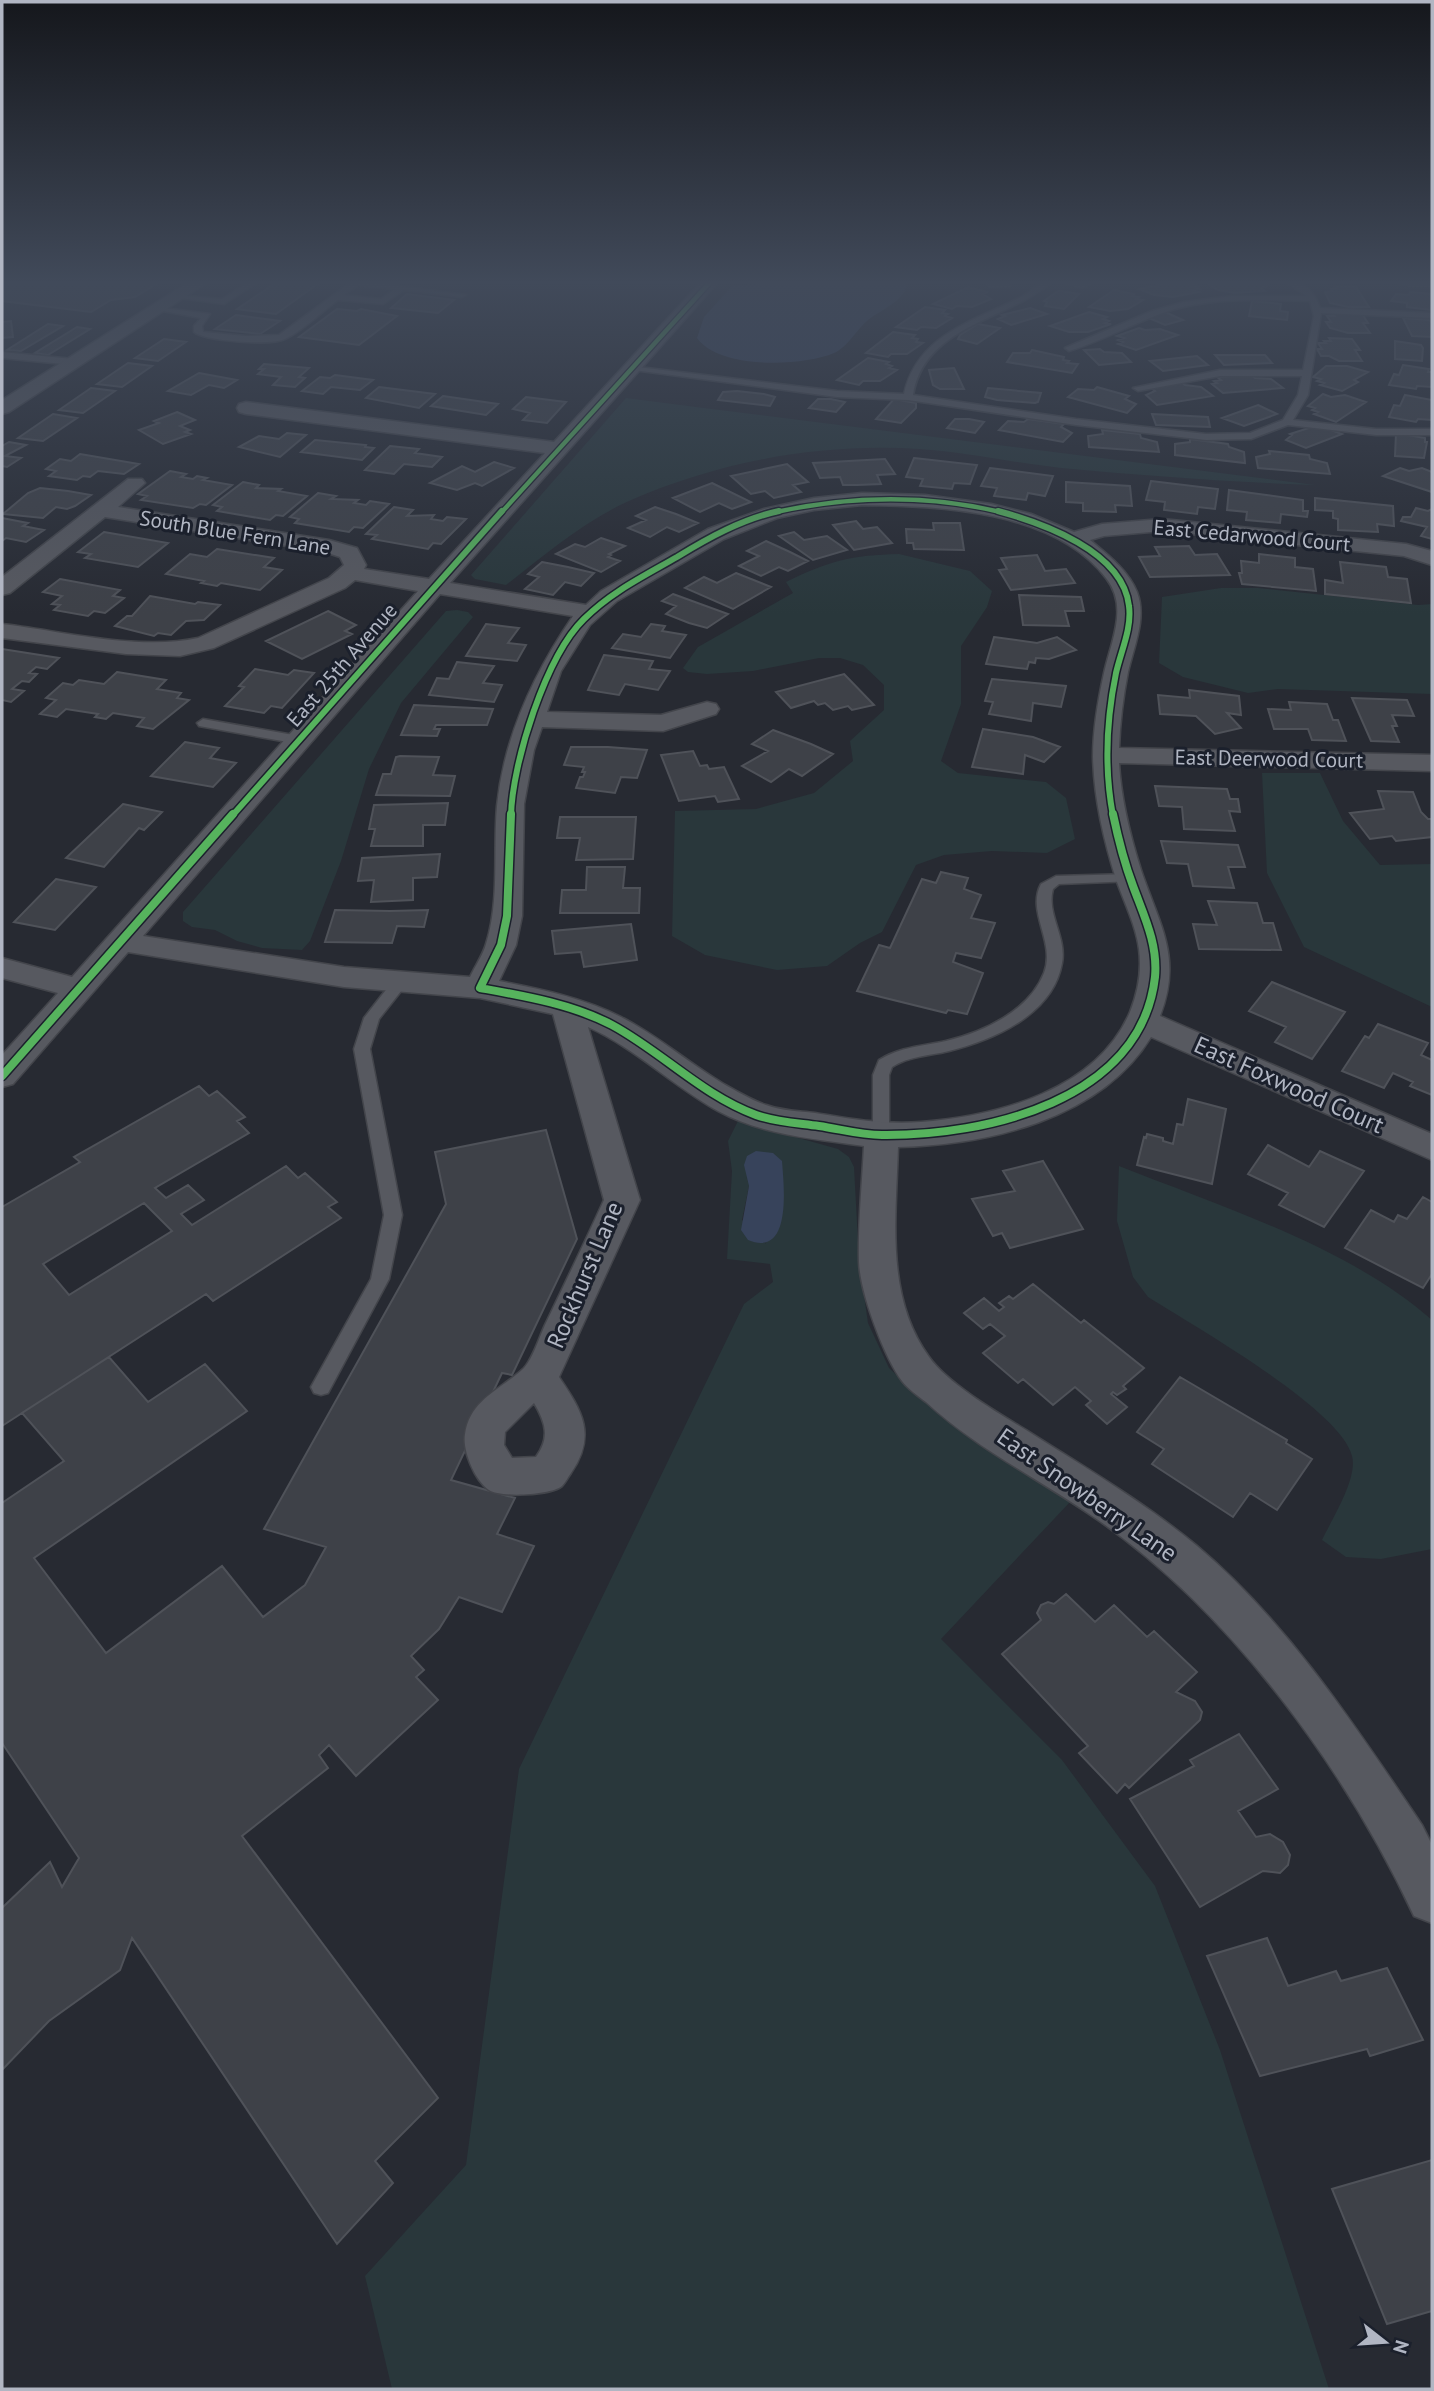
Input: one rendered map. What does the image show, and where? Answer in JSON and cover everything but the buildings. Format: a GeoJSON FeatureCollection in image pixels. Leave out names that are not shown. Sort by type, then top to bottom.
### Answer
{"type":"FeatureCollection","features":[{"type":"Feature","properties":{"kind":"street"},"geometry":{"type":"LineString","coordinates":[[2,408],[27,392]]}},
{"type":"Feature","properties":{"kind":"street","name":"East 25th Avenue"},"geometry":{"type":"LineString","coordinates":[[2,1076],[611,392]]}},
{"type":"Feature","properties":{"kind":"street"},"geometry":{"type":"LineString","coordinates":[[246,408],[561,449]]}},
{"type":"Feature","properties":{"kind":"street"},"geometry":{"type":"LineString","coordinates":[[2,587],[135,483]]}},
{"type":"Feature","properties":{"kind":"street"},"geometry":{"type":"LineString","coordinates":[[123,942],[344,977],[480,988],[531,997],[604,1021],[699,1084],[754,1115],[881,1136],[961,1130],[1026,1115],[1087,1084],[1122,1056],[1146,1022],[1156,979],[1154,946],[1130,878],[1114,810],[1106,755],[1117,669],[1128,636],[1132,612],[1123,589],[1106,565],[1072,539],[1004,513],[956,503],[873,499],[814,504],[771,513],[716,534],[618,591],[585,616],[549,671],[530,719],[511,804],[507,916],[501,946],[480,988]]}},
{"type":"Feature","properties":{"kind":"street","name":"South Blue Fern Lane"},"geometry":{"type":"LineString","coordinates":[[99,510],[329,546],[349,553],[355,565],[344,578]]}},
{"type":"Feature","properties":{"kind":"street","name":"East Cedarwood Court"},"geometry":{"type":"LineString","coordinates":[[1072,539],[1126,526],[1174,526],[1406,550],[1432,558]]}},
{"type":"Feature","properties":{"kind":"street"},"geometry":{"type":"LineString","coordinates":[[2,631],[126,647],[180,649],[206,643],[344,578],[585,616]]}},
{"type":"Feature","properties":{"kind":"street"},"geometry":{"type":"LineString","coordinates":[[530,719],[663,723],[707,709]]}},
{"type":"Feature","properties":{"kind":"street","name":"East Deerwood Court"},"geometry":{"type":"LineString","coordinates":[[1106,755],[1432,763]]}},
{"type":"Feature","properties":{"kind":"street"},"geometry":{"type":"LineString","coordinates":[[2,968],[81,989]]}},
{"type":"Feature","properties":{"kind":"street","name":"Rockhurst Lane"},"geometry":{"type":"LineString","coordinates":[[539,1378],[622,1200],[567,1009]]}},
{"type":"Feature","properties":{"kind":"street","name":"East Foxwood Court"},"geometry":{"type":"LineString","coordinates":[[1146,1022],[1432,1149]]}},
{"type":"Feature","properties":{"kind":"street","name":"East Snowberry Lane"},"geometry":{"type":"LineString","coordinates":[[881,1136],[877,1265],[894,1328],[916,1370],[961,1410],[1116,1509],[1182,1560],[1239,1615],[1319,1712],[1405,1842],[1432,1898]]}},
{"type":"Feature","properties":{"kind":"lane"},"geometry":{"type":"LineString","coordinates":[[817,392],[908,397],[1206,438],[1251,436],[1287,422],[1376,432],[1432,432]]}},
{"type":"Feature","properties":{"kind":"lane"},"geometry":{"type":"LineString","coordinates":[[908,397],[909,392]]}},
{"type":"Feature","properties":{"kind":"lane"},"geometry":{"type":"LineString","coordinates":[[1287,422],[1300,402],[1303,392]]}},
{"type":"Feature","properties":{"kind":"lane"},"geometry":{"type":"LineString","coordinates":[[203,723],[299,740]]}},
{"type":"Feature","properties":{"kind":"lane"},"geometry":{"type":"LineString","coordinates":[[881,1136],[881,1075],[885,1064],[902,1055],[947,1046],[993,1032],[1027,1009],[1042,990],[1051,974],[1056,943],[1042,901],[1046,887],[1056,880],[1130,878]]}},
{"type":"Feature","properties":{"kind":"lane"},"geometry":{"type":"LineString","coordinates":[[321,1387],[380,1279],[393,1215],[362,1049],[372,1018],[401,981]]}},
{"type":"Feature","properties":{"kind":"shaded area"},"geometry":{"type":"Polygon","coordinates":[[[626,398],[1315,485],[1093,471],[919,449],[808,452],[735,465],[664,487],[596,518],[506,585],[475,579],[471,575],[626,398]]]}},
{"type":"Feature","properties":{"kind":"shaded area"},"geometry":{"type":"Polygon","coordinates":[[[899,554],[970,571],[992,591],[987,607],[961,646],[961,704],[941,761],[958,773],[1046,782],[1066,798],[1075,839],[1047,853],[992,851],[944,855],[916,865],[882,932],[860,943],[827,966],[777,970],[705,955],[672,936],[675,811],[756,809],[814,793],[853,761],[850,741],[884,710],[884,685],[863,665],[840,658],[819,658],[753,671],[707,674],[688,672],[683,668],[698,647],[793,593],[786,582],[841,560],[899,554]]]}},
{"type":"Feature","properties":{"kind":"shaded area"},"geometry":{"type":"Polygon","coordinates":[[[1221,588],[1258,588],[1418,605],[1432,604],[1432,694],[1278,689],[1248,693],[1183,677],[1159,663],[1162,597],[1221,588]]]}},
{"type":"Feature","properties":{"kind":"shaded area"},"geometry":{"type":"Polygon","coordinates":[[[446,611],[468,612],[473,617],[401,703],[369,769],[341,861],[310,941],[302,950],[262,948],[237,941],[215,930],[192,927],[183,921],[183,912],[446,611]]]}},
{"type":"Feature","properties":{"kind":"shaded area"},"geometry":{"type":"Polygon","coordinates":[[[1262,773],[1320,773],[1343,821],[1380,865],[1432,864],[1432,1007],[1304,947],[1267,873],[1262,773]]]}},
{"type":"Feature","properties":{"kind":"shaded area"},"geometry":{"type":"Polygon","coordinates":[[[738,1121],[838,1149],[849,1157],[854,1167],[859,1260],[868,1323],[889,1368],[942,1417],[1070,1502],[941,1639],[1062,1760],[1155,1886],[1220,2050],[1329,2389],[392,2389],[365,2276],[466,2165],[519,1769],[744,1304],[773,1282],[770,1264],[727,1259],[732,1171],[728,1141],[738,1121]],[[745,1172],[749,1186],[742,1220],[766,1244],[745,1172]]]}},
{"type":"Feature","properties":{"kind":"shaded area"},"geometry":{"type":"Polygon","coordinates":[[[1119,1166],[1241,1213],[1324,1250],[1399,1294],[1432,1320],[1432,1549],[1381,1559],[1346,1557],[1322,1540],[1348,1487],[1353,1465],[1352,1456],[1342,1437],[1322,1415],[1294,1392],[1229,1347],[1148,1297],[1133,1277],[1117,1221],[1119,1166]]]}},
{"type":"Feature","properties":{"kind":"water"},"geometry":{"type":"Polygon","coordinates":[[[756,1151],[773,1153],[782,1161],[783,1173],[784,1202],[779,1230],[772,1239],[762,1243],[748,1240],[741,1230],[749,1186],[744,1165],[747,1156],[756,1151]]]}},
{"type":"Feature","properties":{"kind":"cycle path"},"geometry":{"type":"LineString","coordinates":[[2,1076],[425,597],[611,392]]}},
{"type":"Feature","properties":{"kind":"cycle path"},"geometry":{"type":"LineString","coordinates":[[862,499],[958,504],[1023,518],[1054,529],[1082,545],[1106,564],[1118,578],[1129,604],[1127,630],[1109,713],[1107,769],[1122,854],[1154,947],[1155,973],[1151,998],[1136,1034],[1112,1064],[1080,1088],[1043,1107],[1002,1121],[960,1130],[875,1135],[760,1116],[715,1094],[612,1025],[571,1009],[480,988],[501,945],[507,916],[511,804],[521,750],[549,671],[581,621],[609,596],[716,534],[771,513],[814,504],[862,499]]}}]}
